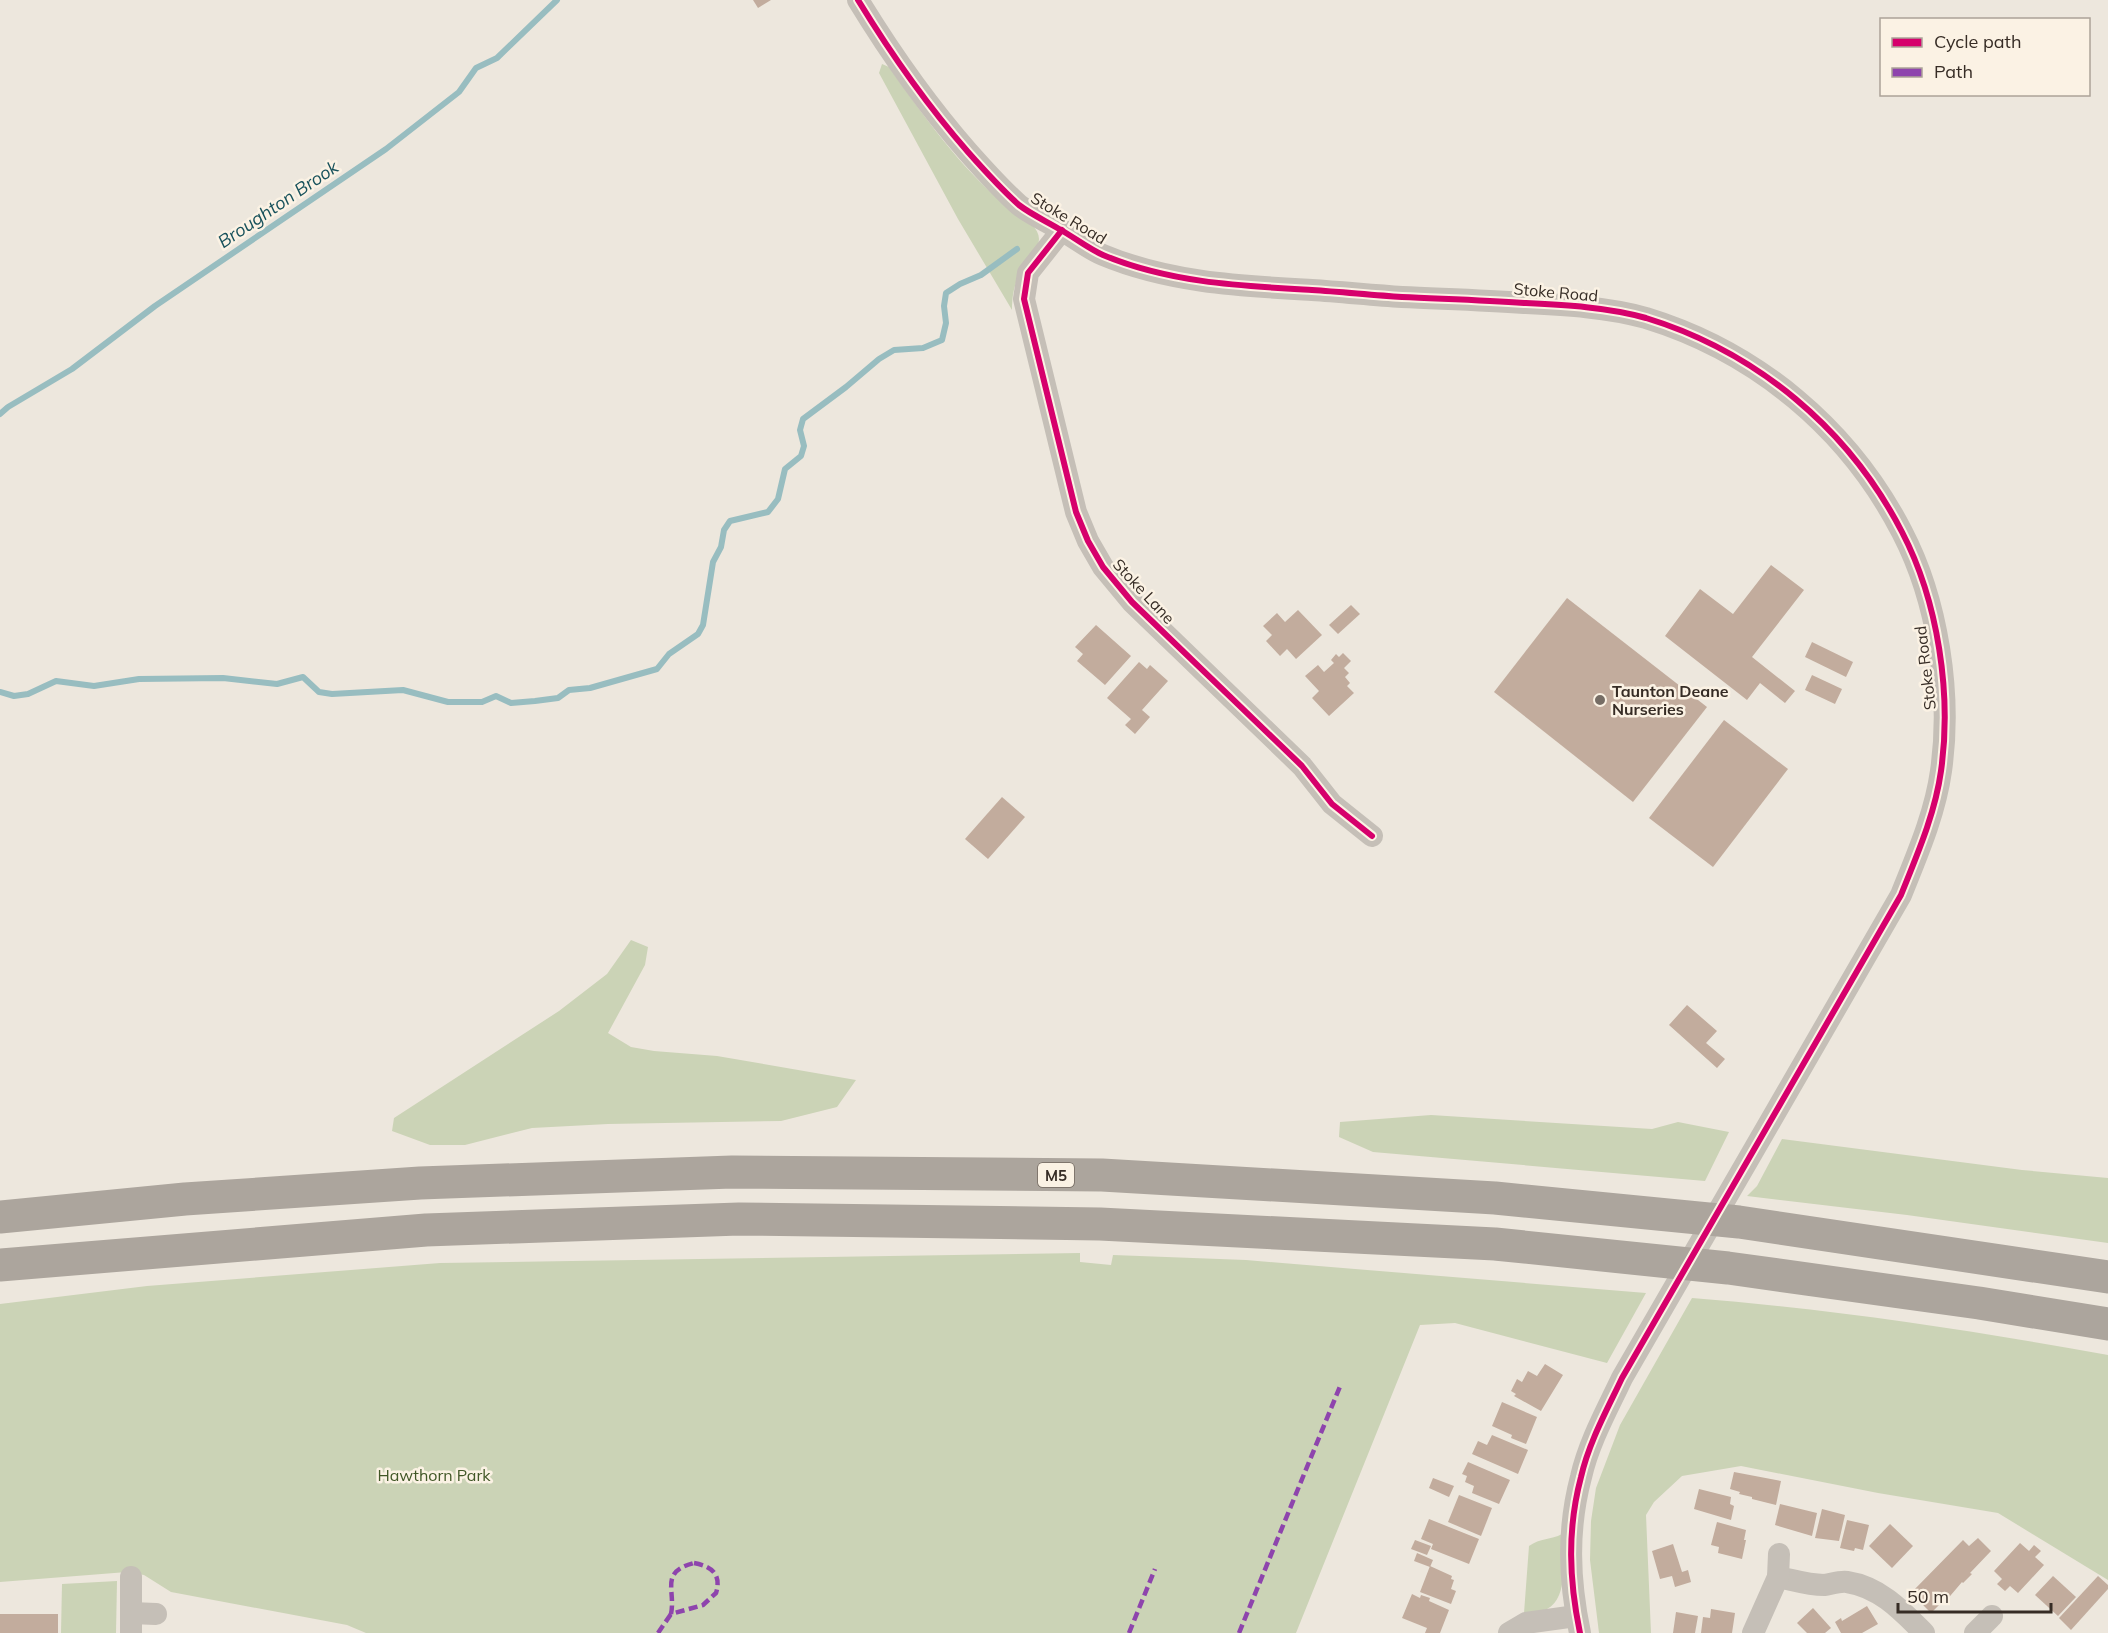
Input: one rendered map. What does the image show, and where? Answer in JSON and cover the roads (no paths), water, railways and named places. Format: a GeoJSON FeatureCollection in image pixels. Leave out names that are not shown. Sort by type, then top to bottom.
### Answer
{"type":"FeatureCollection","features":[{"type":"Feature","properties":{"kind":"highway","name":"M5"},"geometry":{"type":"LineString","coordinates":[[0,1217],[185,1199],[420,1183],[732,1172],[1102,1175],[1495,1198],[1739,1222],[2108,1277]]}},
{"type":"Feature","properties":{"kind":"highway"},"geometry":{"type":"LineString","coordinates":[[0,1265],[426,1230],[739,1219],[1100,1224],[1495,1244],[1728,1268],[1979,1303],[2108,1324]]}},
{"type":"Feature","properties":{"kind":"street","name":"Stoke Road"},"geometry":{"type":"LineString","coordinates":[[858,0],[891,54],[937,116],[983,168],[1021,206],[1100,254],[1134,266],[1190,279],[1241,287],[1561,305],[1643,317],[1694,336],[1739,359],[1771,380],[1803,404],[1832,433],[1888,506],[1919,566],[1938,641],[1945,733],[1941,773],[1930,818],[1901,895],[1642,1343],[1612,1399],[1591,1446],[1581,1476],[1571,1538],[1571,1579],[1578,1625]]}},
{"type":"Feature","properties":{"kind":"street","name":"Stoke Lane"},"geometry":{"type":"LineString","coordinates":[[1062,230],[1028,273],[1024,299],[1076,512],[1088,541],[1103,567],[1132,602],[1302,766],[1332,804],[1372,836]]}},
{"type":"Feature","properties":{"kind":"street"},"geometry":{"type":"LineString","coordinates":[[1753,1633],[1778,1577],[1779,1554]]}},
{"type":"Feature","properties":{"kind":"street"},"geometry":{"type":"LineString","coordinates":[[131,1577],[131,1623],[156,1614]]}},
{"type":"Feature","properties":{"kind":"street"},"geometry":{"type":"LineString","coordinates":[[1778,1577],[1825,1585],[1845,1581],[1867,1588],[1884,1595],[1924,1633]]}},
{"type":"Feature","properties":{"kind":"street"},"geometry":{"type":"LineString","coordinates":[[1975,1633],[1992,1616]]}},
{"type":"Feature","properties":{"kind":"street"},"geometry":{"type":"LineString","coordinates":[[1509,1633],[1526,1623],[1578,1625]]}},
{"type":"Feature","properties":{"kind":"waterway","name":"Broughton Brook"},"geometry":{"type":"LineString","coordinates":[[0,414],[72,369],[155,306],[386,149],[459,92],[476,68],[497,58],[557,0]]}},
{"type":"Feature","properties":{"kind":"waterway"},"geometry":{"type":"LineString","coordinates":[[0,692],[14,696],[28,694],[56,681],[94,686],[139,679],[223,678],[277,684],[303,677],[319,692],[332,694],[403,690],[448,702],[482,702],[496,696],[511,703],[558,698],[569,690],[590,688],[657,669],[669,654],[698,634],[703,625],[713,562],[721,547],[724,530],[730,521],[768,512],[778,499],[785,469],[801,456],[804,446],[800,430],[803,419],[879,359],[894,350],[923,348],[942,340],[946,323],[944,306],[946,293],[981,275],[1017,249]]}},
{"type":"Feature","properties":{"kind":"place","name":"Taunton Deane Nurseries"},"geometry":{"type":"Point","coordinates":[1600,700]}},
{"type":"Feature","properties":{"kind":"park label","name":"Hawthorn Park"},"geometry":{"type":"Point","coordinates":[434,1475]}}]}
